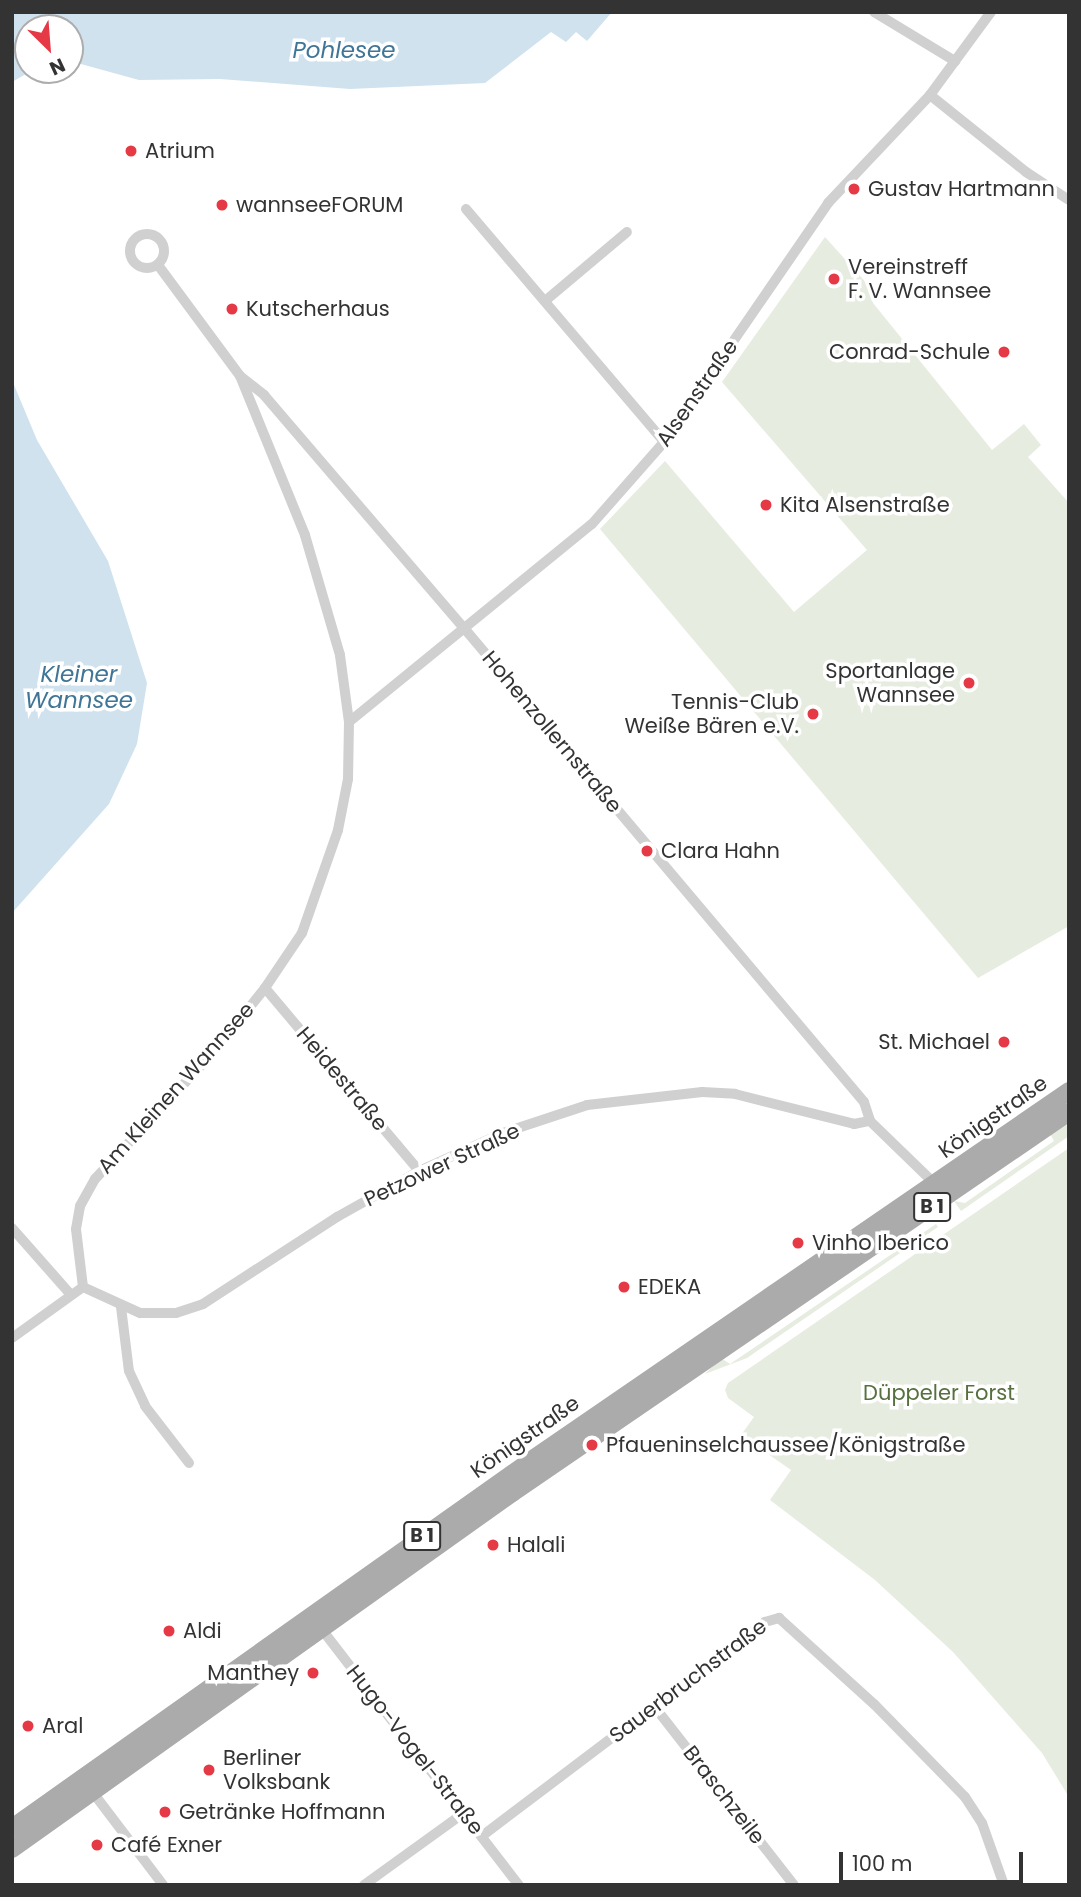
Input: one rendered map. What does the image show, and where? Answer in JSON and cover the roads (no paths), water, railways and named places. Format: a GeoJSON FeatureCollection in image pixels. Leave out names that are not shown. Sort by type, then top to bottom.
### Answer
{"type":"FeatureCollection","features":[{"type":"Feature","properties":{"kind":"main road","name":"Königstraße"},"geometry":{"type":"LineString","coordinates":[[941,1191],[1069,1091]]}},
{"type":"Feature","properties":{"kind":"main road","name":"Königstraße"},"geometry":{"type":"LineString","coordinates":[[12,1849],[87,1785],[316,1621],[941,1191],[1069,1112]]}},
{"type":"Feature","properties":{"kind":"main road","name":"Königstraße"},"geometry":{"type":"LineString","coordinates":[[12,1828],[87,1785]]}},
{"type":"Feature","properties":{"kind":"street"},"geometry":{"type":"LineString","coordinates":[[874,12],[955,61]]}},
{"type":"Feature","properties":{"kind":"street","name":"Alsenstraße"},"geometry":{"type":"LineString","coordinates":[[349,722],[592,524],[664,442],[828,204],[930,95],[991,12]]}},
{"type":"Feature","properties":{"kind":"street"},"geometry":{"type":"LineString","coordinates":[[930,95],[1069,200]]}},
{"type":"Feature","properties":{"kind":"street"},"geometry":{"type":"LineString","coordinates":[[466,209],[664,442]]}},
{"type":"Feature","properties":{"kind":"street"},"geometry":{"type":"LineString","coordinates":[[545,301],[626,232]]}},
{"type":"Feature","properties":{"kind":"street","name":"Hohenzollernstraße"},"geometry":{"type":"LineString","coordinates":[[158,265],[240,376],[264,395],[464,628],[864,1102],[870,1121],[941,1191]]}},
{"type":"Feature","properties":{"kind":"street","name":"Am Kleinen Wannsee"},"geometry":{"type":"LineString","coordinates":[[83,1287],[76,1229],[80,1206],[95,1178],[213,1053],[265,988],[302,933],[323,884],[348,779],[349,722],[324,590],[240,376]]}},
{"type":"Feature","properties":{"kind":"street","name":"Heidestraße"},"geometry":{"type":"LineString","coordinates":[[265,988],[419,1171]]}},
{"type":"Feature","properties":{"kind":"street","name":"Petzower Straße"},"geometry":{"type":"LineString","coordinates":[[83,1287],[121,1307],[157,1315],[202,1304],[337,1217],[419,1171],[546,1118],[587,1105],[670,1093],[735,1094],[854,1124],[870,1121]]}},
{"type":"Feature","properties":{"kind":"street"},"geometry":{"type":"LineString","coordinates":[[12,1228],[71,1295]]}},
{"type":"Feature","properties":{"kind":"street"},"geometry":{"type":"LineString","coordinates":[[12,1338],[83,1287]]}},
{"type":"Feature","properties":{"kind":"street"},"geometry":{"type":"LineString","coordinates":[[121,1307],[129,1371],[145,1406],[189,1463]]}},
{"type":"Feature","properties":{"kind":"street","name":"Sauerbruchstraße"},"geometry":{"type":"LineString","coordinates":[[482,1836],[765,1622],[779,1618],[874,1704],[965,1797],[982,1823],[1004,1885]]}},
{"type":"Feature","properties":{"kind":"street","name":"Hugo-Vogel-Straße"},"geometry":{"type":"LineString","coordinates":[[316,1621],[519,1885]]}},
{"type":"Feature","properties":{"kind":"street","name":"Braschzeile"},"geometry":{"type":"LineString","coordinates":[[653,1706],[794,1885]]}},
{"type":"Feature","properties":{"kind":"street"},"geometry":{"type":"LineString","coordinates":[[87,1785],[163,1885]]}},
{"type":"Feature","properties":{"kind":"street"},"geometry":{"type":"LineString","coordinates":[[364,1885],[464,1814]]}},
{"type":"Feature","properties":{"kind":"water","name":"Pohlesee"},"geometry":{"type":"Polygon","coordinates":[[[12,12],[612,12],[587,41],[576,32],[566,42],[551,32],[485,83],[350,89],[220,79],[139,80],[84,65],[84,14],[14,14],[12,82],[12,12]]]}},
{"type":"Feature","properties":{"kind":"water","name":"Kleiner Wannsee"},"geometry":{"type":"Polygon","coordinates":[[[12,380],[37,440],[108,561],[147,683],[137,744],[109,804],[12,913],[12,380]]]}},
{"type":"Feature","properties":{"kind":"place","name":"Atrium"},"geometry":{"type":"Point","coordinates":[131,151]}},
{"type":"Feature","properties":{"kind":"place","name":"Gustav Hartmann"},"geometry":{"type":"Point","coordinates":[854,189]}},
{"type":"Feature","properties":{"kind":"place","name":"wannseeFORUM"},"geometry":{"type":"Point","coordinates":[222,205]}},
{"type":"Feature","properties":{"kind":"place","name":"Vereinstreff F. V. Wannsee"},"geometry":{"type":"Point","coordinates":[834,279]}},
{"type":"Feature","properties":{"kind":"place","name":"Kutscherhaus"},"geometry":{"type":"Point","coordinates":[232,309]}},
{"type":"Feature","properties":{"kind":"place","name":"Conrad-Schule"},"geometry":{"type":"Point","coordinates":[1004,352]}},
{"type":"Feature","properties":{"kind":"place","name":"Kita Alsenstraße"},"geometry":{"type":"Point","coordinates":[766,505]}},
{"type":"Feature","properties":{"kind":"place","name":"Sportanlage Wannsee"},"geometry":{"type":"Point","coordinates":[969,683]}},
{"type":"Feature","properties":{"kind":"place","name":"Tennis-Club Weiße Bären e.V."},"geometry":{"type":"Point","coordinates":[813,714]}},
{"type":"Feature","properties":{"kind":"place","name":"Clara Hahn"},"geometry":{"type":"Point","coordinates":[647,851]}},
{"type":"Feature","properties":{"kind":"place","name":"St. Michael"},"geometry":{"type":"Point","coordinates":[1004,1042]}},
{"type":"Feature","properties":{"kind":"place","name":"Vinho Iberico"},"geometry":{"type":"Point","coordinates":[798,1243]}},
{"type":"Feature","properties":{"kind":"place","name":"EDEKA"},"geometry":{"type":"Point","coordinates":[624,1287]}},
{"type":"Feature","properties":{"kind":"place","name":"Pfaueninselchaussee/Königstraße"},"geometry":{"type":"Point","coordinates":[592,1445]}},
{"type":"Feature","properties":{"kind":"place","name":"Halali"},"geometry":{"type":"Point","coordinates":[493,1545]}},
{"type":"Feature","properties":{"kind":"place","name":"Aldi"},"geometry":{"type":"Point","coordinates":[169,1631]}},
{"type":"Feature","properties":{"kind":"place","name":"Manthey"},"geometry":{"type":"Point","coordinates":[313,1673]}},
{"type":"Feature","properties":{"kind":"place","name":"Aral"},"geometry":{"type":"Point","coordinates":[28,1726]}},
{"type":"Feature","properties":{"kind":"place","name":"Berliner Volksbank"},"geometry":{"type":"Point","coordinates":[209,1770]}},
{"type":"Feature","properties":{"kind":"place","name":"Getränke Hoffmann"},"geometry":{"type":"Point","coordinates":[165,1812]}},
{"type":"Feature","properties":{"kind":"place","name":"Café Exner"},"geometry":{"type":"Point","coordinates":[97,1845]}},
{"type":"Feature","properties":{"kind":"park label","name":"Düppeler Forst"},"geometry":{"type":"Point","coordinates":[939,1393]}}]}
